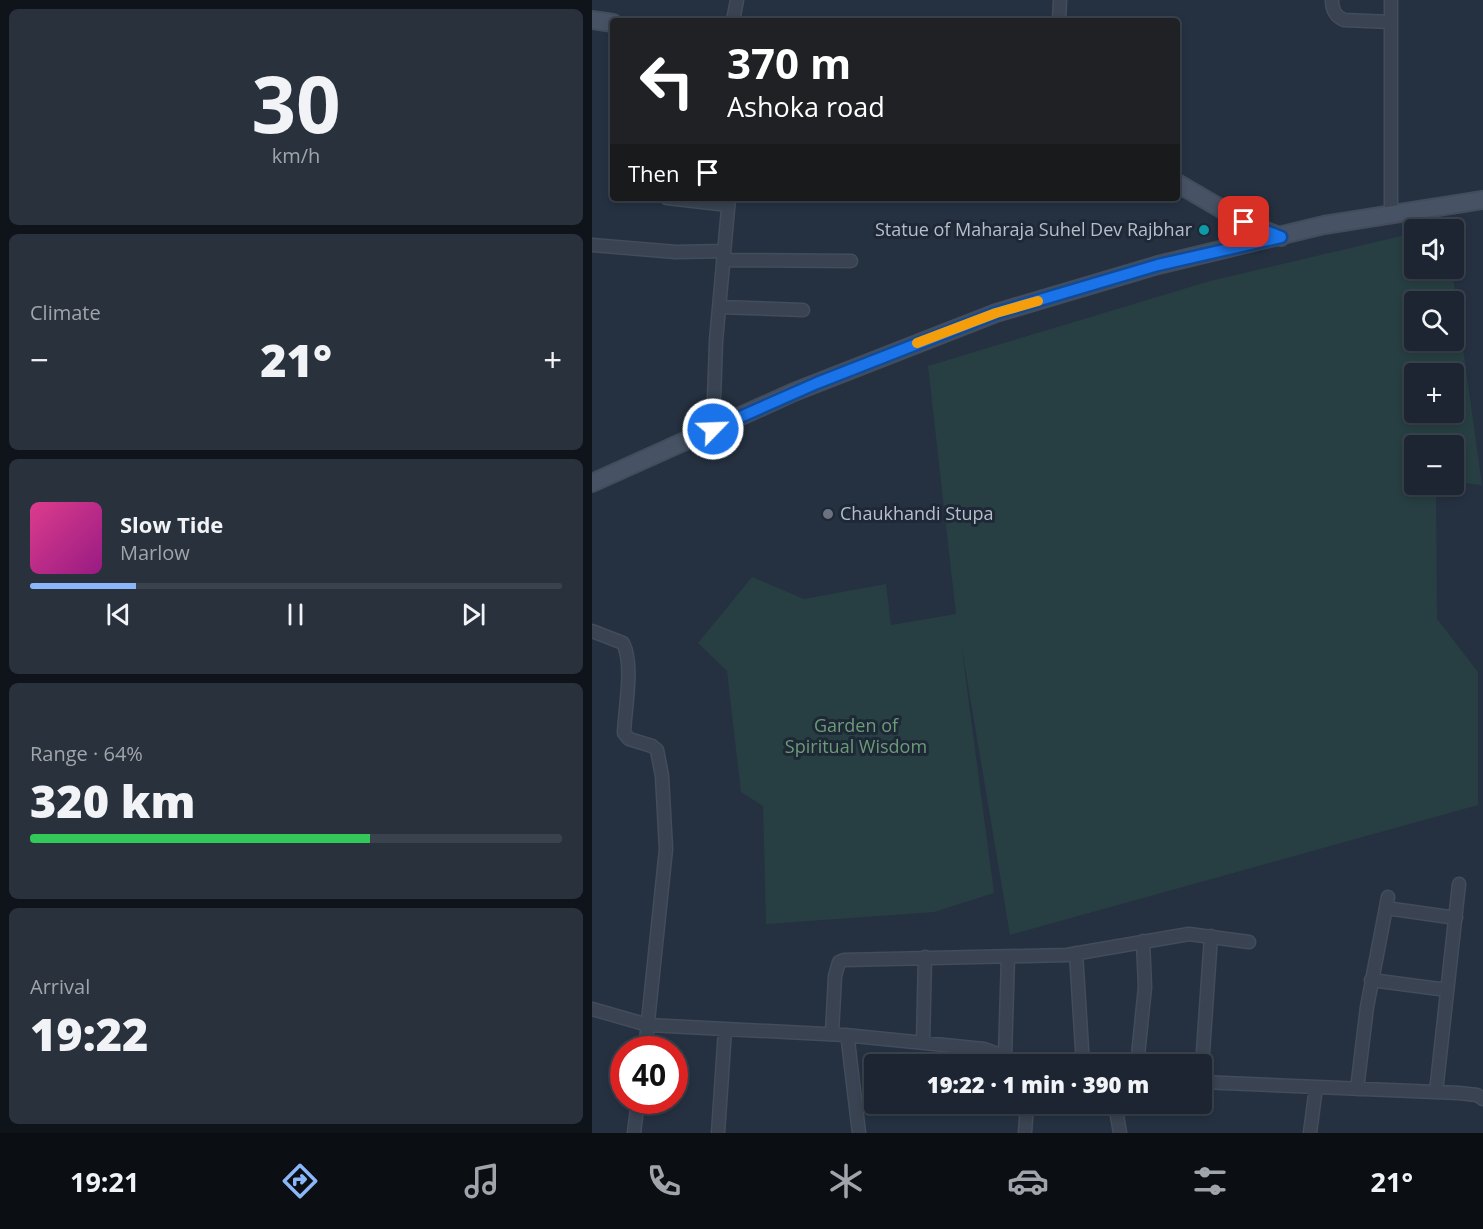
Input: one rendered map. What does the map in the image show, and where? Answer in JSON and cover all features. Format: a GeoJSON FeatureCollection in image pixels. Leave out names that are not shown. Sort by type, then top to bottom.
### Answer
{"type":"FeatureCollection","features":[{"type":"Feature","properties":{"kind":"street"},"geometry":{"type":"LineString","coordinates":[[734,18],[737,0]]}},
{"type":"Feature","properties":{"kind":"street"},"geometry":{"type":"LineString","coordinates":[[1059,18],[1060,0]]}},
{"type":"Feature","properties":{"kind":"street"},"geometry":{"type":"LineString","coordinates":[[1332,0],[1333,11],[1337,17],[1344,20],[1392,22]]}},
{"type":"Feature","properties":{"kind":"street"},"geometry":{"type":"LineString","coordinates":[[1391,0],[1391,214]]}},
{"type":"Feature","properties":{"kind":"street"},"geometry":{"type":"LineString","coordinates":[[592,20],[610,22]]}},
{"type":"Feature","properties":{"kind":"street"},"geometry":{"type":"LineString","coordinates":[[1180,185],[1244,222],[1281,237]]}},
{"type":"Feature","properties":{"kind":"street"},"geometry":{"type":"LineString","coordinates":[[592,483],[805,388],[996,313],[1158,265],[1324,225],[1483,200]]}},
{"type":"Feature","properties":{"kind":"street"},"geometry":{"type":"LineString","coordinates":[[713,429],[714,371],[729,202],[714,201]]}},
{"type":"Feature","properties":{"kind":"street"},"geometry":{"type":"LineString","coordinates":[[592,244],[724,256],[851,261]]}},
{"type":"Feature","properties":{"kind":"street"},"geometry":{"type":"LineString","coordinates":[[719,307],[803,310]]}},
{"type":"Feature","properties":{"kind":"street"},"geometry":{"type":"LineString","coordinates":[[592,631],[623,642],[627,651],[628,664],[624,733],[629,739],[652,746],[657,750],[662,776],[666,849],[646,1036]]}},
{"type":"Feature","properties":{"kind":"street"},"geometry":{"type":"LineString","coordinates":[[1436,1092],[1459,885]]}},
{"type":"Feature","properties":{"kind":"street"},"geometry":{"type":"LineString","coordinates":[[1357,1089],[1361,1043],[1371,980],[1387,903],[1456,918]]}},
{"type":"Feature","properties":{"kind":"street"},"geometry":{"type":"LineString","coordinates":[[859,1133],[848,1041],[839,1034],[835,976],[839,962],[844,960],[1008,957],[1076,953],[1189,934],[1249,942]]}},
{"type":"Feature","properties":{"kind":"street"},"geometry":{"type":"LineString","coordinates":[[1203,1054],[1211,936]]}},
{"type":"Feature","properties":{"kind":"street"},"geometry":{"type":"LineString","coordinates":[[1138,1054],[1145,987],[1143,941]]}},
{"type":"Feature","properties":{"kind":"street"},"geometry":{"type":"LineString","coordinates":[[1076,953],[1082,1054]]}},
{"type":"Feature","properties":{"kind":"street"},"geometry":{"type":"LineString","coordinates":[[923,1043],[925,957]]}},
{"type":"Feature","properties":{"kind":"street"},"geometry":{"type":"LineString","coordinates":[[1005,1054],[1008,957]]}},
{"type":"Feature","properties":{"kind":"street"},"geometry":{"type":"LineString","coordinates":[[1371,980],[1447,990]]}},
{"type":"Feature","properties":{"kind":"street"},"geometry":{"type":"LineString","coordinates":[[592,1009],[648,1025],[839,1034],[984,1049],[999,1054]]}},
{"type":"Feature","properties":{"kind":"street"},"geometry":{"type":"LineString","coordinates":[[718,1133],[724,1030]]}},
{"type":"Feature","properties":{"kind":"street"},"geometry":{"type":"LineString","coordinates":[[1212,1082],[1470,1094],[1483,1099]]}},
{"type":"Feature","properties":{"kind":"street"},"geometry":{"type":"LineString","coordinates":[[1310,1133],[1316,1087]]}},
{"type":"Feature","properties":{"kind":"street"},"geometry":{"type":"LineString","coordinates":[[634,1133],[636,1114]]}},
{"type":"Feature","properties":{"kind":"street"},"geometry":{"type":"LineString","coordinates":[[1025,1133],[1026,1114]]}},
{"type":"Feature","properties":{"kind":"street"},"geometry":{"type":"LineString","coordinates":[[1117,1114],[1120,1133]]}},
{"type":"Feature","properties":{"kind":"green space","name":"Garden of Spiritual Wisdom"},"geometry":{"type":"Polygon","coordinates":[[[1404,235],[1404,279],[1453,279],[1455,291],[1404,291],[1404,351],[1463,351],[1482,485],[1464,483],[1464,435],[1404,435],[1404,495],[1436,495],[1437,619],[1478,672],[1478,805],[1010,935],[961,643],[994,893],[934,912],[766,924],[763,806],[741,792],[727,671],[698,643],[752,577],[804,599],[886,584],[891,625],[956,614],[928,366],[1210,281],[1404,235]]]}},
{"type":"Feature","properties":{"kind":"slow traffic"},"geometry":{"type":"LineString","coordinates":[[917,343],[996,313],[1038,301]]}},
{"type":"Feature","properties":{"kind":"place","name":"Statue of Maharaja Suhel Dev Rajbhar"},"geometry":{"type":"Point","coordinates":[1204,230]}},
{"type":"Feature","properties":{"kind":"place","name":"Chaukhandi Stupa"},"geometry":{"type":"Point","coordinates":[828,514]}},
{"type":"Feature","properties":{"kind":"route"},"geometry":{"type":"LineString","coordinates":[[713,429],[794,392],[996,313],[1158,265],[1281,237],[1244,222]]}}]}
